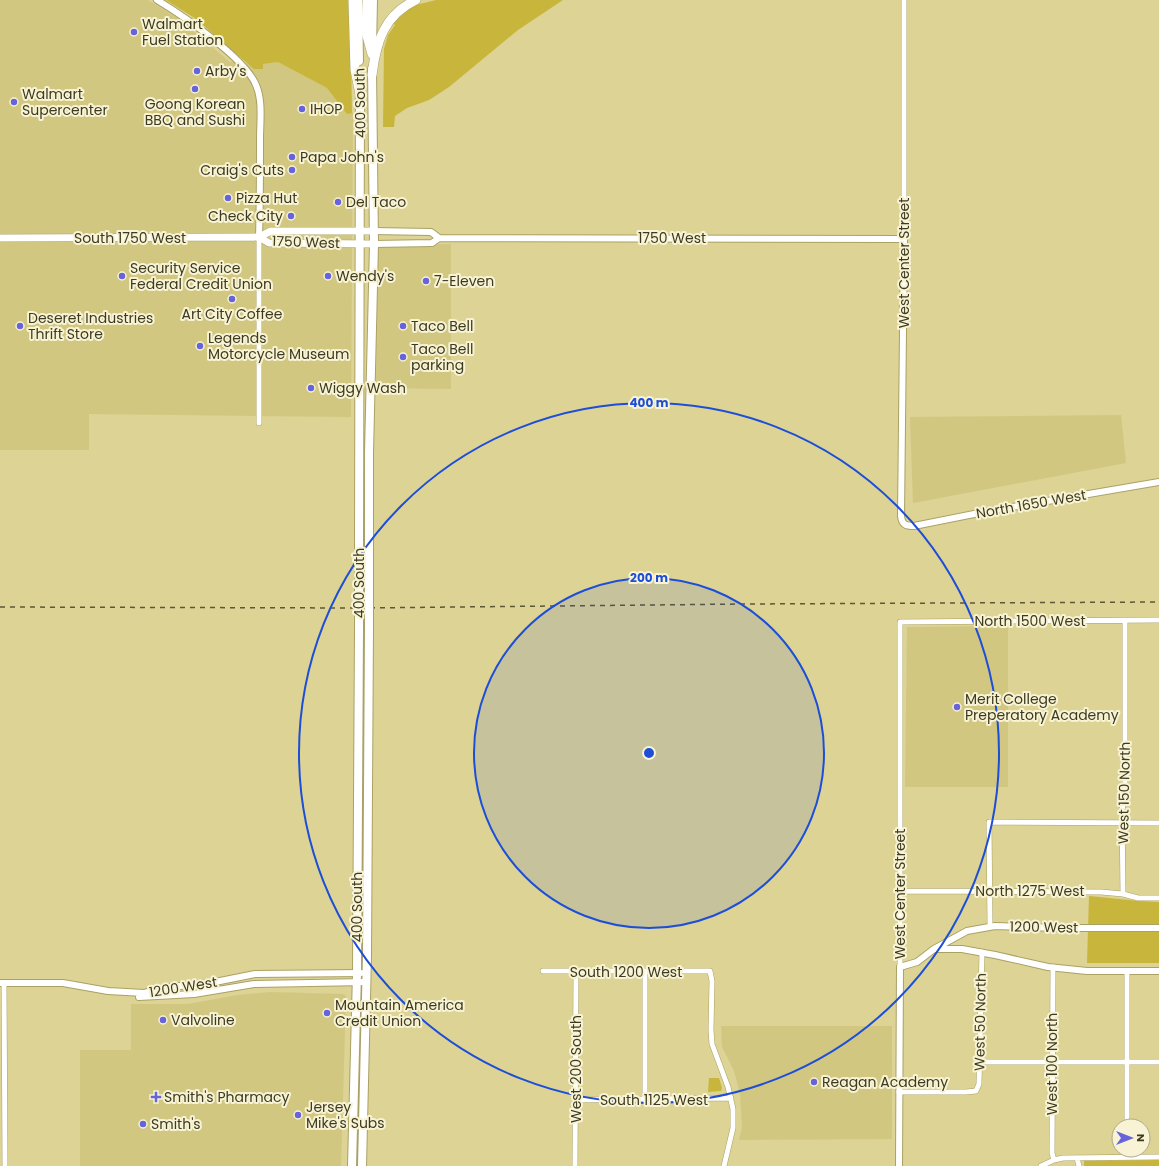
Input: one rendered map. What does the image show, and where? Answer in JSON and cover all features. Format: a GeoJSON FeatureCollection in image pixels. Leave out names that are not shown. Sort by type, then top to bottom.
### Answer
{"type":"FeatureCollection","features":[{"type":"Feature","properties":{"kind":"highway"},"geometry":{"type":"LineString","coordinates":[[353,0],[355,70],[360,94]]}},
{"type":"Feature","properties":{"kind":"highway"},"geometry":{"type":"LineString","coordinates":[[367,0],[366,32],[372,54]]}},
{"type":"Feature","properties":{"kind":"highway"},"geometry":{"type":"LineString","coordinates":[[372,75],[377,49],[385,26],[396,13],[416,0]]}},
{"type":"Feature","properties":{"kind":"main road","name":"400 South"},"geometry":{"type":"LineString","coordinates":[[352,1166],[357,982],[359,629],[360,94],[358,0]]}},
{"type":"Feature","properties":{"kind":"main road","name":"400 South"},"geometry":{"type":"LineString","coordinates":[[362,1166],[367,977],[369,544],[374,244],[372,75],[373,0]]}},
{"type":"Feature","properties":{"kind":"main road","name":"1750 West"},"geometry":{"type":"LineString","coordinates":[[259,237],[271,231],[373,231]]}},
{"type":"Feature","properties":{"kind":"main road","name":"1750 West"},"geometry":{"type":"LineString","coordinates":[[259,237],[269,243],[374,244]]}},
{"type":"Feature","properties":{"kind":"main road","name":"South 1750 West"},"geometry":{"type":"LineString","coordinates":[[0,238],[259,237]]}},
{"type":"Feature","properties":{"kind":"street"},"geometry":{"type":"LineString","coordinates":[[157,0],[177,12],[197,27],[243,66],[251,75],[260,97],[259,423]]}},
{"type":"Feature","properties":{"kind":"street","name":"West Center Street"},"geometry":{"type":"LineString","coordinates":[[904,0],[904,239],[901,516],[901,521],[904,525]]}},
{"type":"Feature","properties":{"kind":"street","name":"1750 West"},"geometry":{"type":"LineString","coordinates":[[373,231],[431,232],[439,238]]}},
{"type":"Feature","properties":{"kind":"street","name":"1750 West"},"geometry":{"type":"LineString","coordinates":[[374,244],[432,243],[439,238],[904,239]]}},
{"type":"Feature","properties":{"kind":"street","name":"North 1650 West"},"geometry":{"type":"LineString","coordinates":[[904,525],[914,526],[1159,482]]}},
{"type":"Feature","properties":{"kind":"street","name":"West 150 North"},"geometry":{"type":"LineString","coordinates":[[1122,894],[1122,810],[1125,795],[1125,620]]}},
{"type":"Feature","properties":{"kind":"street","name":"North 1500 West"},"geometry":{"type":"LineString","coordinates":[[900,622],[1159,620]]}},
{"type":"Feature","properties":{"kind":"street","name":"West Center Street"},"geometry":{"type":"LineString","coordinates":[[899,1166],[900,622]]}},
{"type":"Feature","properties":{"kind":"street"},"geometry":{"type":"LineString","coordinates":[[990,927],[989,822],[1159,823]]}},
{"type":"Feature","properties":{"kind":"street","name":"North 1275 West"},"geometry":{"type":"LineString","coordinates":[[900,890],[1101,892],[1122,894],[1138,898],[1159,898]]}},
{"type":"Feature","properties":{"kind":"street","name":"1200 West"},"geometry":{"type":"LineString","coordinates":[[900,967],[917,962],[934,949],[967,931],[995,926],[1060,928],[1159,928]]}},
{"type":"Feature","properties":{"kind":"street"},"geometry":{"type":"LineString","coordinates":[[934,949],[962,949],[1053,967],[1087,971],[1159,971]]}},
{"type":"Feature","properties":{"kind":"street","name":"West 50 North"},"geometry":{"type":"LineString","coordinates":[[899,1092],[976,1091],[979,1084],[982,952]]}},
{"type":"Feature","properties":{"kind":"street","name":"West 100 North"},"geometry":{"type":"LineString","coordinates":[[1053,967],[1052,1153],[1054,1160]]}},
{"type":"Feature","properties":{"kind":"street","name":"South 1200 West"},"geometry":{"type":"LineString","coordinates":[[543,971],[710,971],[712,981],[712,1044],[731,1098]]}},
{"type":"Feature","properties":{"kind":"street","name":"West 200 South"},"geometry":{"type":"LineString","coordinates":[[575,1166],[576,972]]}},
{"type":"Feature","properties":{"kind":"street"},"geometry":{"type":"LineString","coordinates":[[645,972],[645,1100]]}},
{"type":"Feature","properties":{"kind":"street"},"geometry":{"type":"LineString","coordinates":[[1127,972],[1127,1118]]}},
{"type":"Feature","properties":{"kind":"street","name":"1200 West"},"geometry":{"type":"LineString","coordinates":[[2,985],[57,982],[117,992],[144,993],[210,983],[255,974],[357,973],[367,977]]}},
{"type":"Feature","properties":{"kind":"street","name":"1200 West"},"geometry":{"type":"LineString","coordinates":[[2,985],[61,987],[110,995],[149,997],[194,994],[254,984],[357,982],[367,977]]}},
{"type":"Feature","properties":{"kind":"street"},"geometry":{"type":"LineString","coordinates":[[2,985],[5,1166]]}},
{"type":"Feature","properties":{"kind":"street"},"geometry":{"type":"LineString","coordinates":[[979,1062],[1159,1062]]}},
{"type":"Feature","properties":{"kind":"street"},"geometry":{"type":"LineString","coordinates":[[724,1166],[733,1128],[734,1113],[731,1098]]}},
{"type":"Feature","properties":{"kind":"street","name":"South 1125 West"},"geometry":{"type":"LineString","coordinates":[[576,1100],[731,1098]]}},
{"type":"Feature","properties":{"kind":"street"},"geometry":{"type":"LineString","coordinates":[[1041,1166],[1054,1160],[1111,1157]]}},
{"type":"Feature","properties":{"kind":"street"},"geometry":{"type":"LineString","coordinates":[[1077,1158],[1079,1166]]}},
{"type":"Feature","properties":{"kind":"shaded area"},"geometry":{"type":"Polygon","coordinates":[[[0,0],[148,0],[180,20],[230,62],[263,64],[278,62],[327,88],[353,113],[351,417],[89,414],[89,450],[0,450],[0,0]]]}},
{"type":"Feature","properties":{"kind":"shaded area"},"geometry":{"type":"Polygon","coordinates":[[[166,0],[348,0],[352,113],[347,114],[327,88],[278,62],[263,64],[263,69],[254,69],[196,19],[166,0]]]}},
{"type":"Feature","properties":{"kind":"shaded area"},"geometry":{"type":"Polygon","coordinates":[[[436,0],[563,0],[518,30],[449,87],[429,100],[407,108],[395,116],[394,127],[383,127],[384,49],[388,35],[395,25],[393,23],[412,6],[436,0]]]}},
{"type":"Feature","properties":{"kind":"shaded area"},"geometry":{"type":"Polygon","coordinates":[[[451,244],[451,389],[376,388],[378,249],[384,245],[451,244]]]}},
{"type":"Feature","properties":{"kind":"shaded area"},"geometry":{"type":"Polygon","coordinates":[[[1121,415],[1126,463],[913,503],[910,417],[1121,415]]]}},
{"type":"Feature","properties":{"kind":"shaded area","name":"Merit College Preperatory Academy"},"geometry":{"type":"Polygon","coordinates":[[[1008,626],[1008,787],[905,787],[907,627],[1008,626]]]}},
{"type":"Feature","properties":{"kind":"shaded area"},"geometry":{"type":"Polygon","coordinates":[[[1089,896],[1159,902],[1159,963],[1087,963],[1089,896]]]}},
{"type":"Feature","properties":{"kind":"shaded area"},"geometry":{"type":"Polygon","coordinates":[[[270,992],[343,994],[346,996],[341,1166],[80,1166],[80,1050],[131,1050],[131,1004],[188,1004],[237,995],[270,992]]]}},
{"type":"Feature","properties":{"kind":"shaded area","name":"Reagan Academy"},"geometry":{"type":"Polygon","coordinates":[[[721,1026],[892,1026],[892,1139],[739,1140],[742,1127],[740,1094],[734,1071],[722,1047],[721,1026]]]}},
{"type":"Feature","properties":{"kind":"shaded area"},"geometry":{"type":"Polygon","coordinates":[[[709,1078],[719,1078],[722,1088],[721,1091],[708,1092],[709,1078]]]}},
{"type":"Feature","properties":{"kind":"shaded area"},"geometry":{"type":"Polygon","coordinates":[[[1159,1160],[1159,1166],[1084,1166],[1084,1161],[1159,1160]]]}},
{"type":"Feature","properties":{"kind":"railway"},"geometry":{"type":"LineString","coordinates":[[0,607],[360,608],[1159,602]]}},
{"type":"Feature","properties":{"kind":"place","name":"Walmart Fuel Station"},"geometry":{"type":"Point","coordinates":[134,32]}},
{"type":"Feature","properties":{"kind":"place","name":"Arby's"},"geometry":{"type":"Point","coordinates":[197,71]}},
{"type":"Feature","properties":{"kind":"place","name":"Goong Korean BBQ and Sushi"},"geometry":{"type":"Point","coordinates":[195,89]}},
{"type":"Feature","properties":{"kind":"place","name":"Walmart Supercenter"},"geometry":{"type":"Point","coordinates":[14,102]}},
{"type":"Feature","properties":{"kind":"place","name":"IHOP"},"geometry":{"type":"Point","coordinates":[302,109]}},
{"type":"Feature","properties":{"kind":"place","name":"Papa John's"},"geometry":{"type":"Point","coordinates":[292,157]}},
{"type":"Feature","properties":{"kind":"place","name":"Craig's Cuts"},"geometry":{"type":"Point","coordinates":[292,170]}},
{"type":"Feature","properties":{"kind":"place","name":"Pizza Hut"},"geometry":{"type":"Point","coordinates":[228,198]}},
{"type":"Feature","properties":{"kind":"place","name":"Del Taco"},"geometry":{"type":"Point","coordinates":[338,202]}},
{"type":"Feature","properties":{"kind":"place","name":"Check City"},"geometry":{"type":"Point","coordinates":[291,216]}},
{"type":"Feature","properties":{"kind":"place","name":"Security Service Federal Credit Union"},"geometry":{"type":"Point","coordinates":[122,276]}},
{"type":"Feature","properties":{"kind":"place","name":"Wendy's"},"geometry":{"type":"Point","coordinates":[328,276]}},
{"type":"Feature","properties":{"kind":"place","name":"7-Eleven"},"geometry":{"type":"Point","coordinates":[426,281]}},
{"type":"Feature","properties":{"kind":"place","name":"Art City Coffee"},"geometry":{"type":"Point","coordinates":[232,299]}},
{"type":"Feature","properties":{"kind":"place","name":"Deseret Industries Thrift Store"},"geometry":{"type":"Point","coordinates":[20,326]}},
{"type":"Feature","properties":{"kind":"place","name":"Taco Bell"},"geometry":{"type":"Point","coordinates":[403,326]}},
{"type":"Feature","properties":{"kind":"place","name":"Legends Motorcycle Museum"},"geometry":{"type":"Point","coordinates":[200,346]}},
{"type":"Feature","properties":{"kind":"place","name":"Taco Bell parking"},"geometry":{"type":"Point","coordinates":[403,357]}},
{"type":"Feature","properties":{"kind":"place","name":"Wiggy Wash"},"geometry":{"type":"Point","coordinates":[311,388]}},
{"type":"Feature","properties":{"kind":"place","name":"Merit College Preperatory Academy"},"geometry":{"type":"Point","coordinates":[957,707]}},
{"type":"Feature","properties":{"kind":"place","name":"Mountain America Credit Union"},"geometry":{"type":"Point","coordinates":[327,1013]}},
{"type":"Feature","properties":{"kind":"place","name":"Valvoline"},"geometry":{"type":"Point","coordinates":[163,1020]}},
{"type":"Feature","properties":{"kind":"place","name":"Reagan Academy"},"geometry":{"type":"Point","coordinates":[814,1082]}},
{"type":"Feature","properties":{"kind":"place","name":"Smith's Pharmacy"},"geometry":{"type":"Point","coordinates":[156,1097]}},
{"type":"Feature","properties":{"kind":"place","name":"Jersey Mike's Subs"},"geometry":{"type":"Point","coordinates":[298,1115]}},
{"type":"Feature","properties":{"kind":"place","name":"Smith's"},"geometry":{"type":"Point","coordinates":[143,1124]}}]}
